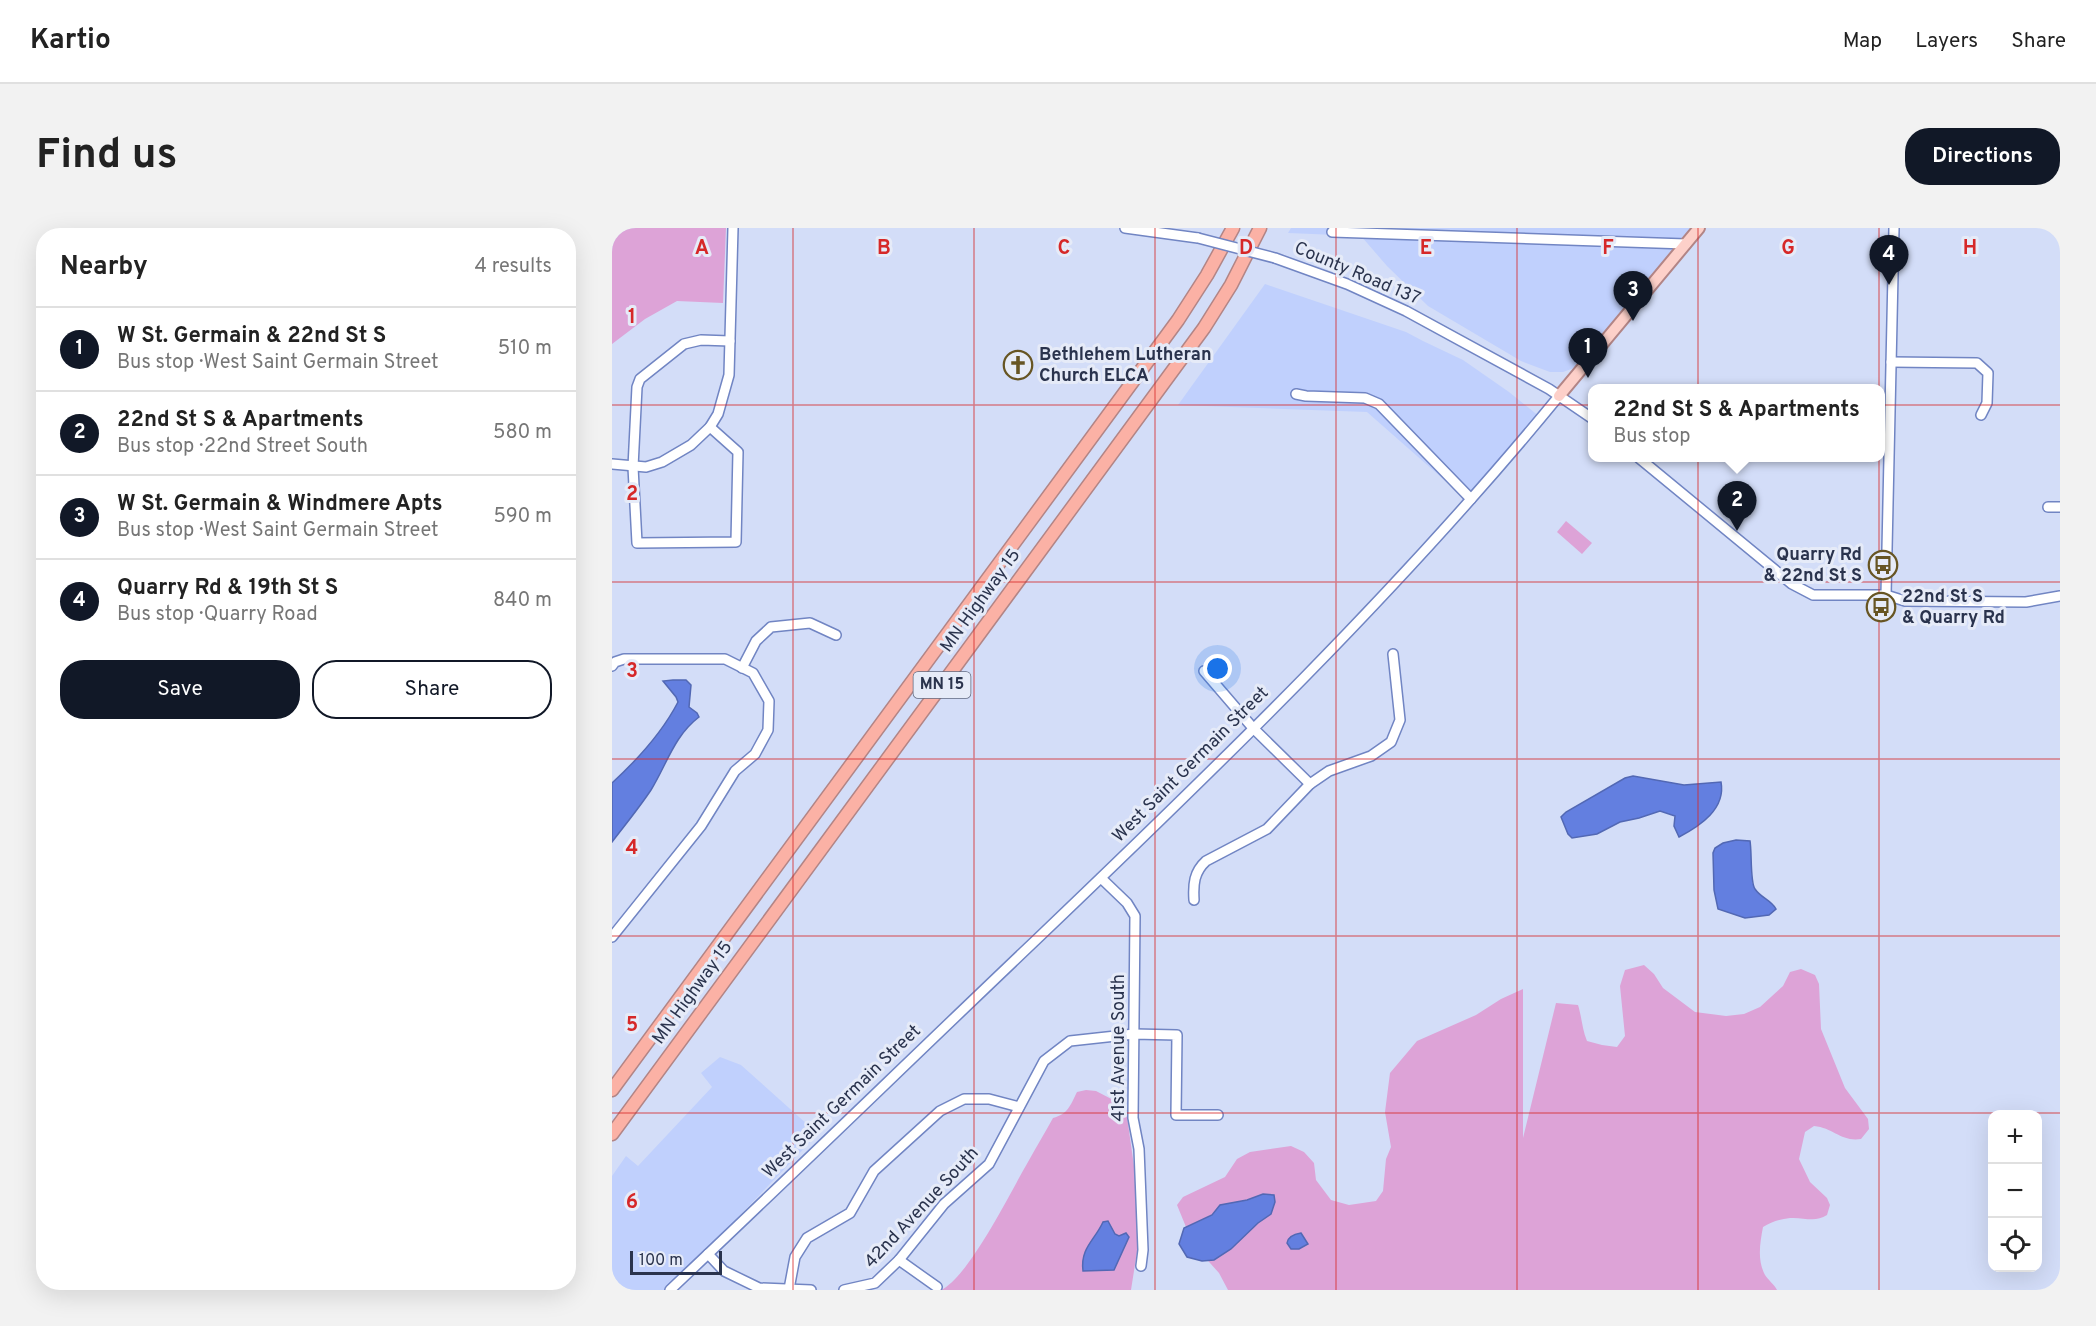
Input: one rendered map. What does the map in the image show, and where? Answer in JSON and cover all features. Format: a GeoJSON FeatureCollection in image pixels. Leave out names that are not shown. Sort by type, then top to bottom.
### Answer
{"type":"FeatureCollection","features":[{"type":"Feature","properties":{"kind":"highway","name":"MN Highway 15"},"geometry":{"type":"LineString","coordinates":[[612,1090],[1178,320],[1207,275],[1233,228]]}},
{"type":"Feature","properties":{"kind":"highway","name":"MN Highway 15"},"geometry":{"type":"LineString","coordinates":[[612,1134],[1204,328],[1231,285],[1260,228]]}},
{"type":"Feature","properties":{"kind":"main road","name":"West Saint Germain Street"},"geometry":{"type":"LineString","coordinates":[[1559,396],[1699,228]]}},
{"type":"Feature","properties":{"kind":"street"},"geometry":{"type":"LineString","coordinates":[[612,464],[646,466],[677,455],[710,427],[718,414],[729,375],[733,228]]}},
{"type":"Feature","properties":{"kind":"street","name":"County Road 137"},"geometry":{"type":"LineString","coordinates":[[1125,228],[1198,238],[1275,258],[1347,284],[1406,311],[1559,396],[1588,416]]}},
{"type":"Feature","properties":{"kind":"street"},"geometry":{"type":"LineString","coordinates":[[1886,595],[1894,228]]}},
{"type":"Feature","properties":{"kind":"street"},"geometry":{"type":"LineString","coordinates":[[1332,232],[1686,244]]}},
{"type":"Feature","properties":{"kind":"street"},"geometry":{"type":"LineString","coordinates":[[710,427],[738,452],[736,542],[637,543],[633,466],[637,387],[640,379],[684,344],[701,340],[730,340]]}},
{"type":"Feature","properties":{"kind":"street"},"geometry":{"type":"LineString","coordinates":[[1891,362],[1977,363],[1988,373],[1987,403],[1981,415]]}},
{"type":"Feature","properties":{"kind":"street"},"geometry":{"type":"LineString","coordinates":[[1296,394],[1365,398],[1379,404],[1471,499]]}},
{"type":"Feature","properties":{"kind":"street","name":"West Saint Germain Street"},"geometry":{"type":"LineString","coordinates":[[670,1290],[1101,878],[1253,728],[1497,471],[1559,396]]}},
{"type":"Feature","properties":{"kind":"street"},"geometry":{"type":"LineString","coordinates":[[1644,462],[1792,584],[1813,595],[1886,595],[1905,601],[2004,602],[2026,602],[2060,596]]}},
{"type":"Feature","properties":{"kind":"street"},"geometry":{"type":"LineString","coordinates":[[2048,507],[2060,507]]}},
{"type":"Feature","properties":{"kind":"street"},"geometry":{"type":"LineString","coordinates":[[742,668],[756,641],[771,627],[810,623],[836,635]]}},
{"type":"Feature","properties":{"kind":"street"},"geometry":{"type":"LineString","coordinates":[[1194,900],[1193,885],[1198,868],[1206,861],[1267,830],[1310,784],[1329,771],[1371,756],[1391,742],[1400,720],[1393,654]]}},
{"type":"Feature","properties":{"kind":"street"},"geometry":{"type":"LineString","coordinates":[[612,937],[701,826],[735,771],[755,754],[768,730],[769,701],[753,673],[725,659],[624,659],[613,662]]}},
{"type":"Feature","properties":{"kind":"street"},"geometry":{"type":"LineString","coordinates":[[1204,671],[1253,728],[1310,784]]}},
{"type":"Feature","properties":{"kind":"street","name":"41st Avenue South"},"geometry":{"type":"LineString","coordinates":[[1101,878],[1127,903],[1135,916],[1133,1118],[1139,1149],[1143,1250],[1141,1266]]}},
{"type":"Feature","properties":{"kind":"street","name":"42nd Avenue South"},"geometry":{"type":"LineString","coordinates":[[844,1290],[875,1283],[899,1260],[944,1204],[988,1164],[1044,1061],[1070,1041],[1099,1036],[1134,1034],[1177,1035],[1176,1115],[1218,1116]]}},
{"type":"Feature","properties":{"kind":"street"},"geometry":{"type":"LineString","coordinates":[[789,1289],[795,1257],[807,1238],[850,1213],[874,1171],[940,1111],[964,1099],[989,1099],[1019,1107]]}},
{"type":"Feature","properties":{"kind":"street"},"geometry":{"type":"LineString","coordinates":[[708,1254],[724,1270],[759,1288],[811,1290]]}},
{"type":"Feature","properties":{"kind":"street"},"geometry":{"type":"LineString","coordinates":[[899,1260],[937,1287]]}},
{"type":"Feature","properties":{"kind":"shaded area"},"geometry":{"type":"Polygon","coordinates":[[[612,228],[726,228],[723,303],[677,301],[645,319],[612,344],[612,228]]]}},
{"type":"Feature","properties":{"kind":"shaded area"},"geometry":{"type":"Polygon","coordinates":[[[1291,228],[1692,228],[1585,358],[1574,368],[1563,372],[1550,372],[1521,361],[1428,306],[1387,266],[1361,236],[1288,233],[1291,228]]]}},
{"type":"Feature","properties":{"kind":"shaded area"},"geometry":{"type":"Polygon","coordinates":[[[1265,284],[1406,332],[1463,360],[1540,417],[1467,500],[1367,412],[1178,405],[1265,284]]]}},
{"type":"Feature","properties":{"kind":"shaded area"},"geometry":{"type":"Polygon","coordinates":[[[1566,521],[1592,543],[1582,554],[1557,532],[1566,521]]]}},
{"type":"Feature","properties":{"kind":"shaded area"},"geometry":{"type":"Polygon","coordinates":[[[1644,965],[1654,974],[1663,988],[1695,1012],[1726,1016],[1744,1014],[1760,1007],[1783,986],[1790,972],[1801,969],[1815,975],[1819,984],[1821,1029],[1845,1088],[1868,1119],[1869,1129],[1861,1139],[1848,1139],[1827,1129],[1814,1126],[1805,1132],[1799,1159],[1810,1182],[1827,1198],[1830,1205],[1827,1215],[1823,1217],[1786,1218],[1763,1227],[1760,1245],[1762,1269],[1777,1290],[1228,1290],[1219,1273],[1193,1244],[1177,1205],[1183,1197],[1225,1177],[1237,1159],[1250,1152],[1291,1146],[1304,1152],[1314,1163],[1316,1180],[1331,1200],[1349,1205],[1376,1201],[1383,1191],[1386,1159],[1391,1147],[1385,1112],[1390,1073],[1417,1041],[1476,1015],[1501,999],[1523,989],[1523,1138],[1556,1003],[1578,1005],[1587,1041],[1617,1047],[1625,1036],[1620,986],[1625,970],[1644,965]]]}},
{"type":"Feature","properties":{"kind":"shaded area"},"geometry":{"type":"Polygon","coordinates":[[[720,1057],[741,1065],[818,1134],[718,1238],[664,1290],[612,1290],[612,1176],[626,1156],[638,1166],[712,1087],[701,1073],[720,1057]]]}},
{"type":"Feature","properties":{"kind":"shaded area"},"geometry":{"type":"Polygon","coordinates":[[[1096,1091],[1121,1104],[1127,1117],[1136,1180],[1139,1239],[1131,1290],[941,1290],[964,1269],[976,1251],[1053,1118],[1065,1112],[1077,1092],[1096,1091]]]}},
{"type":"Feature","properties":{"kind":"water"},"geometry":{"type":"Polygon","coordinates":[[[686,680],[691,685],[689,707],[699,717],[683,733],[651,790],[612,842],[612,783],[648,746],[672,713],[678,702],[663,681],[686,680]]]}},
{"type":"Feature","properties":{"kind":"water"},"geometry":{"type":"Polygon","coordinates":[[[1633,776],[1684,785],[1721,782],[1720,800],[1710,816],[1679,837],[1674,826],[1675,816],[1660,811],[1620,822],[1597,834],[1572,838],[1568,834],[1561,817],[1566,812],[1625,778],[1633,776]]]}},
{"type":"Feature","properties":{"kind":"water"},"geometry":{"type":"Polygon","coordinates":[[[1736,840],[1750,841],[1753,886],[1776,909],[1769,915],[1745,918],[1718,909],[1714,890],[1713,853],[1715,848],[1723,843],[1736,840]]]}},
{"type":"Feature","properties":{"kind":"water"},"geometry":{"type":"Polygon","coordinates":[[[1263,1194],[1274,1195],[1275,1202],[1271,1214],[1231,1249],[1214,1260],[1202,1261],[1187,1257],[1179,1244],[1184,1228],[1212,1215],[1220,1205],[1247,1200],[1263,1194]]]}},
{"type":"Feature","properties":{"kind":"water"},"geometry":{"type":"Polygon","coordinates":[[[1108,1221],[1115,1234],[1119,1236],[1126,1233],[1129,1237],[1114,1270],[1083,1271],[1086,1250],[1103,1222],[1108,1221]]]}},
{"type":"Feature","properties":{"kind":"water"},"geometry":{"type":"Polygon","coordinates":[[[1301,1233],[1308,1244],[1299,1249],[1291,1249],[1287,1243],[1289,1239],[1301,1233]]]}},
{"type":"Feature","properties":{"kind":"place","name":"Quarry Rd & 19th St S"},"geometry":{"type":"Point","coordinates":[1889,285]}},
{"type":"Feature","properties":{"kind":"place","name":"W St. Germain & Windmere Apts"},"geometry":{"type":"Point","coordinates":[1633,321]}},
{"type":"Feature","properties":{"kind":"place","name":"Bethlehem Lutheran Church ELCA"},"geometry":{"type":"Point","coordinates":[1018,365]}},
{"type":"Feature","properties":{"kind":"place","name":"W St. Germain & 22nd St S"},"geometry":{"type":"Point","coordinates":[1588,378]}},
{"type":"Feature","properties":{"kind":"place","name":"22nd St S & Apartments"},"geometry":{"type":"Point","coordinates":[1737,531]}},
{"type":"Feature","properties":{"kind":"place","name":"Quarry Rd & 22nd St S"},"geometry":{"type":"Point","coordinates":[1883,565]}},
{"type":"Feature","properties":{"kind":"place","name":"22nd St S & Quarry Rd"},"geometry":{"type":"Point","coordinates":[1881,607]}}]}
